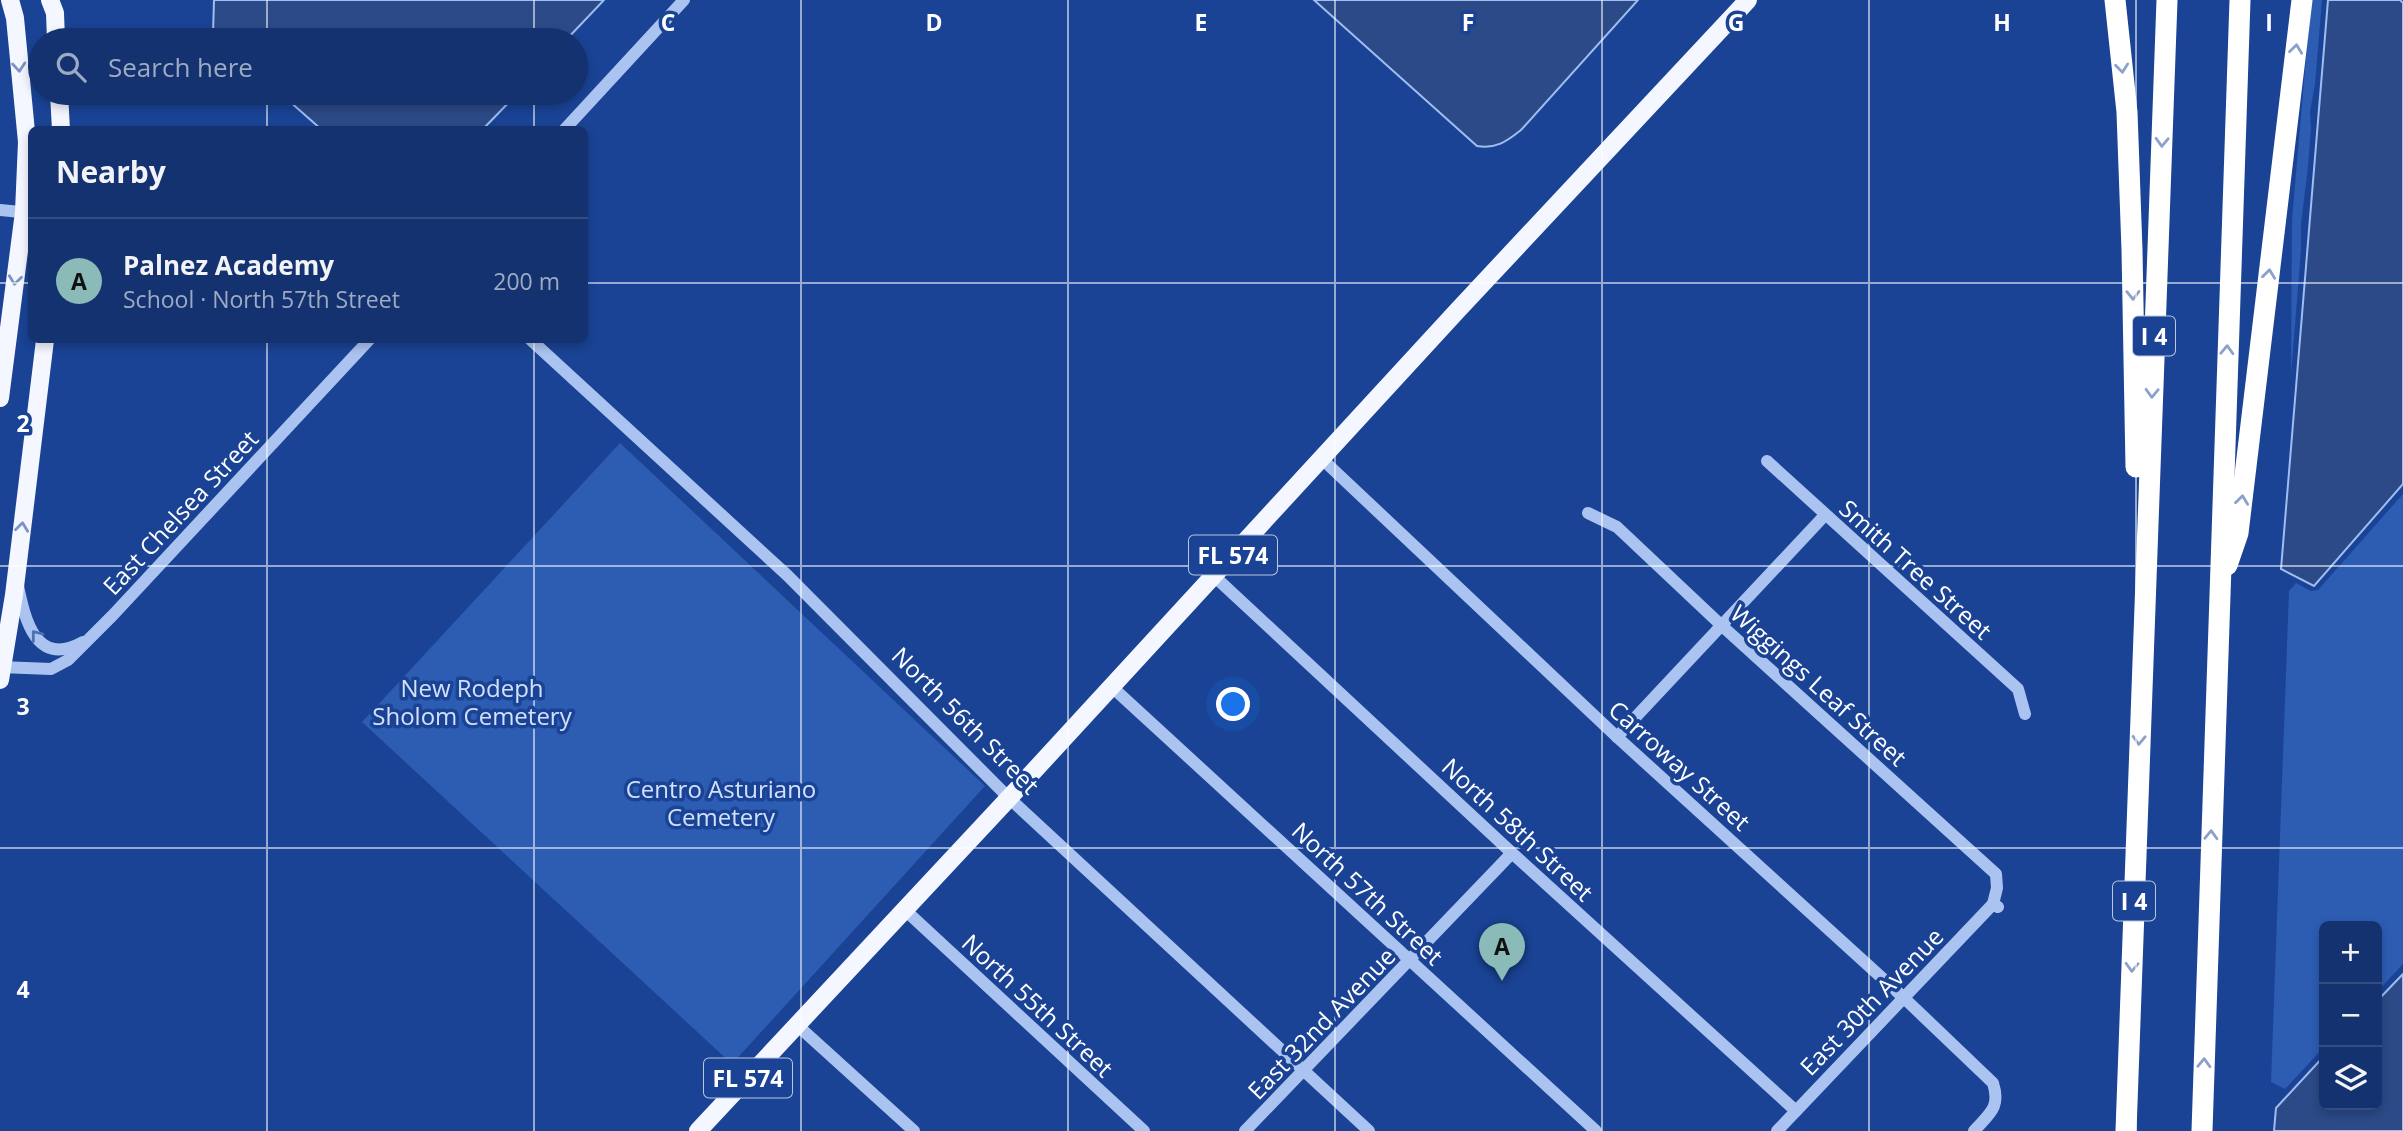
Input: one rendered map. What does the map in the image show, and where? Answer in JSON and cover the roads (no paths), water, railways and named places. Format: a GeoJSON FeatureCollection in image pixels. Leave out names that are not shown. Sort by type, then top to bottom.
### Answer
{"type":"FeatureCollection","features":[{"type":"Feature","properties":{"kind":"highway"},"geometry":{"type":"LineString","coordinates":[[2115,0],[2127,112],[2142,672]]}},
{"type":"Feature","properties":{"kind":"highway","name":"I 4"},"geometry":{"type":"LineString","coordinates":[[2126,1131],[2167,0]]}},
{"type":"Feature","properties":{"kind":"highway"},"geometry":{"type":"LineString","coordinates":[[2202,1131],[2240,0]]}},
{"type":"Feature","properties":{"kind":"highway"},"geometry":{"type":"LineString","coordinates":[[2219,590],[2238,533],[2302,0]]}},
{"type":"Feature","properties":{"kind":"main road"},"geometry":{"type":"LineString","coordinates":[[0,398],[28,213],[27,142],[15,18],[10,0]]}},
{"type":"Feature","properties":{"kind":"main road","name":"FL 574"},"geometry":{"type":"LineString","coordinates":[[698,1131],[1748,0]]}},
{"type":"Feature","properties":{"kind":"main road"},"geometry":{"type":"LineString","coordinates":[[53,4],[55,28]]}},
{"type":"Feature","properties":{"kind":"main road"},"geometry":{"type":"LineString","coordinates":[[60,105],[61,126]]}},
{"type":"Feature","properties":{"kind":"main road"},"geometry":{"type":"LineString","coordinates":[[1,672],[45,343]]}},
{"type":"Feature","properties":{"kind":"street"},"geometry":{"type":"LineString","coordinates":[[588,104],[684,0]]}},
{"type":"Feature","properties":{"kind":"street"},"geometry":{"type":"LineString","coordinates":[[568,126],[587,105]]}},
{"type":"Feature","properties":{"kind":"street"},"geometry":{"type":"LineString","coordinates":[[0,210],[28,213]]}},
{"type":"Feature","properties":{"kind":"street","name":"East Chelsea Street"},"geometry":{"type":"LineString","coordinates":[[1,672],[59,667],[92,636],[366,343]]}},
{"type":"Feature","properties":{"kind":"street","name":"North 56th Street"},"geometry":{"type":"LineString","coordinates":[[534,343],[787,575],[1009,798],[1369,1131]]}},
{"type":"Feature","properties":{"kind":"street","name":"Carroway Street"},"geometry":{"type":"LineString","coordinates":[[1322,459],[1617,737],[1903,997],[1993,1083],[1997,1096],[1994,1109],[1974,1131]]}},
{"type":"Feature","properties":{"kind":"street","name":"Smith Tree Street"},"geometry":{"type":"LineString","coordinates":[[1767,461],[2018,689],[2025,714]]}},
{"type":"Feature","properties":{"kind":"street","name":"Wiggings Leaf Street"},"geometry":{"type":"LineString","coordinates":[[1588,513],[1617,527],[1996,874],[1995,906]]}},
{"type":"Feature","properties":{"kind":"street"},"geometry":{"type":"LineString","coordinates":[[1617,737],[1825,515]]}},
{"type":"Feature","properties":{"kind":"street"},"geometry":{"type":"LineString","coordinates":[[16,574],[23,612],[37,640],[63,650],[92,636]]}},
{"type":"Feature","properties":{"kind":"street","name":"North 58th Street"},"geometry":{"type":"LineString","coordinates":[[1214,576],[1512,853],[1796,1111]]}},
{"type":"Feature","properties":{"kind":"street","name":"North 57th Street"},"geometry":{"type":"LineString","coordinates":[[1112,687],[1596,1131]]}},
{"type":"Feature","properties":{"kind":"street","name":"East 32nd Avenue"},"geometry":{"type":"LineString","coordinates":[[1245,1131],[1512,853]]}},
{"type":"Feature","properties":{"kind":"street","name":"East 30th Avenue"},"geometry":{"type":"LineString","coordinates":[[1777,1131],[1903,997],[1995,906]]}},
{"type":"Feature","properties":{"kind":"street","name":"North 55th Street"},"geometry":{"type":"LineString","coordinates":[[905,910],[1144,1131]]}},
{"type":"Feature","properties":{"kind":"street"},"geometry":{"type":"LineString","coordinates":[[797,1025],[914,1131]]}},
{"type":"Feature","properties":{"kind":"place","name":"Palnez Academy"},"geometry":{"type":"Point","coordinates":[1502,981]}},
{"type":"Feature","properties":{"kind":"park label","name":"New Rodeph Sholom Cemetery"},"geometry":{"type":"Point","coordinates":[472,701]}},
{"type":"Feature","properties":{"kind":"park label","name":"Centro Asturiano Cemetery"},"geometry":{"type":"Point","coordinates":[721,802]}}]}
